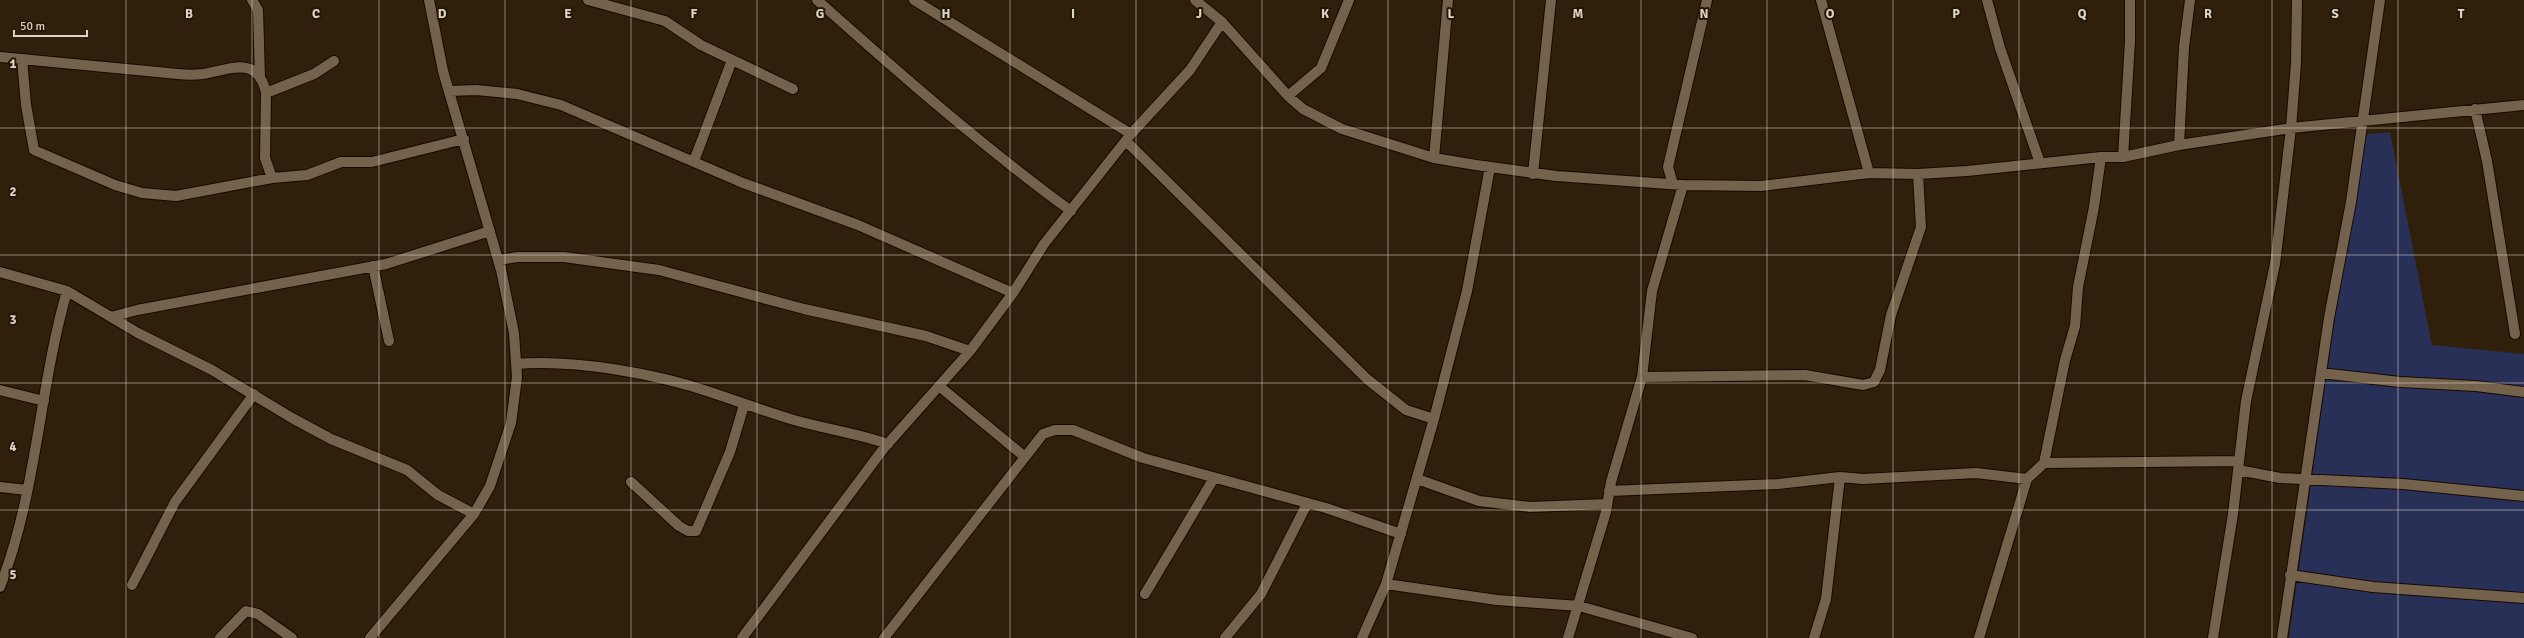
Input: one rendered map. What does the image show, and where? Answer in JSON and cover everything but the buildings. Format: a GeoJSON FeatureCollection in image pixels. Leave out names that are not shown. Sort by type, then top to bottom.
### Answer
{"type":"FeatureCollection","features":[{"type":"Feature","properties":{"kind":"street"},"geometry":{"type":"LineString","coordinates":[[252,0],[258,10],[260,78],[266,92],[265,158],[272,178]]}},
{"type":"Feature","properties":{"kind":"street"},"geometry":{"type":"LineString","coordinates":[[370,638],[474,514],[490,486],[511,422],[517,377],[514,333],[498,260],[438,49],[429,0]]}},
{"type":"Feature","properties":{"kind":"street"},"geometry":{"type":"LineString","coordinates":[[588,0],[665,21],[700,44],[793,89]]}},
{"type":"Feature","properties":{"kind":"street"},"geometry":{"type":"LineString","coordinates":[[817,0],[1014,168],[1071,211]]}},
{"type":"Feature","properties":{"kind":"street"},"geometry":{"type":"LineString","coordinates":[[914,0],[1128,137],[1367,379],[1406,410],[1434,419]]}},
{"type":"Feature","properties":{"kind":"street"},"geometry":{"type":"LineString","coordinates":[[1195,0],[1222,22],[1288,96],[1303,109],[1342,129],[1434,158],[1533,174],[1678,185],[1761,186],[1869,173],[1918,174],[2040,164],[2101,156],[2122,157],[2179,145],[2291,128],[2524,105]]}},
{"type":"Feature","properties":{"kind":"street"},"geometry":{"type":"LineString","coordinates":[[1434,158],[1448,0]]}},
{"type":"Feature","properties":{"kind":"street"},"geometry":{"type":"LineString","coordinates":[[1533,174],[1546,32],[1551,0]]}},
{"type":"Feature","properties":{"kind":"street"},"geometry":{"type":"LineString","coordinates":[[1568,638],[1579,606],[1607,504],[1609,491],[1642,377],[1652,291],[1678,185],[1668,167],[1707,0]]}},
{"type":"Feature","properties":{"kind":"street"},"geometry":{"type":"LineString","coordinates":[[1821,0],[1869,173]]}},
{"type":"Feature","properties":{"kind":"street"},"geometry":{"type":"LineString","coordinates":[[1987,0],[2000,48],[2040,164]]}},
{"type":"Feature","properties":{"kind":"street"},"geometry":{"type":"LineString","coordinates":[[2122,157],[2130,41],[2130,0]]}},
{"type":"Feature","properties":{"kind":"street"},"geometry":{"type":"LineString","coordinates":[[2179,145],[2184,47],[2190,0]]}},
{"type":"Feature","properties":{"kind":"street"},"geometry":{"type":"LineString","coordinates":[[2213,638],[2239,465],[2246,401],[2275,264],[2291,128],[2296,63],[2296,0]]}},
{"type":"Feature","properties":{"kind":"street"},"geometry":{"type":"LineString","coordinates":[[2282,638],[2290,575],[2321,373],[2363,121],[2380,0]]}},
{"type":"Feature","properties":{"kind":"street"},"geometry":{"type":"LineString","coordinates":[[1288,96],[1322,68],[1349,1]]}},
{"type":"Feature","properties":{"kind":"street"},"geometry":{"type":"LineString","coordinates":[[742,638],[888,444],[970,351],[1013,293],[1044,244],[1128,137],[1190,70],[1222,22]]}},
{"type":"Feature","properties":{"kind":"street"},"geometry":{"type":"LineString","coordinates":[[0,57],[191,75],[236,66],[252,70],[260,78]]}},
{"type":"Feature","properties":{"kind":"street"},"geometry":{"type":"LineString","coordinates":[[22,59],[32,146],[39,154],[61,160],[115,185],[159,195],[176,196],[205,192],[272,178],[307,175],[341,162],[372,162],[464,139]]}},
{"type":"Feature","properties":{"kind":"street"},"geometry":{"type":"LineString","coordinates":[[694,161],[732,60]]}},
{"type":"Feature","properties":{"kind":"street"},"geometry":{"type":"LineString","coordinates":[[266,92],[314,74],[334,61]]}},
{"type":"Feature","properties":{"kind":"street"},"geometry":{"type":"LineString","coordinates":[[450,91],[476,90],[517,94],[561,105],[743,183],[858,225],[1013,293]]}},
{"type":"Feature","properties":{"kind":"street"},"geometry":{"type":"LineString","coordinates":[[2475,109],[2487,161],[2515,334]]}},
{"type":"Feature","properties":{"kind":"street"},"geometry":{"type":"LineString","coordinates":[[1979,638],[2027,479],[2044,463],[2065,360],[2075,326],[2078,287],[2094,207],[2101,156]]}},
{"type":"Feature","properties":{"kind":"street"},"geometry":{"type":"LineString","coordinates":[[1362,638],[1386,584],[1434,419],[1467,291],[1490,167]]}},
{"type":"Feature","properties":{"kind":"street"},"geometry":{"type":"LineString","coordinates":[[1642,377],[1804,375],[1863,385],[1874,382],[1880,370],[1891,315],[1921,227],[1918,174]]}},
{"type":"Feature","properties":{"kind":"street"},"geometry":{"type":"LineString","coordinates":[[112,316],[373,266],[411,257],[490,231]]}},
{"type":"Feature","properties":{"kind":"street"},"geometry":{"type":"LineString","coordinates":[[498,260],[518,257],[564,257],[659,270],[804,309],[926,336],[970,351]]}},
{"type":"Feature","properties":{"kind":"street"},"geometry":{"type":"LineString","coordinates":[[373,266],[389,341]]}},
{"type":"Feature","properties":{"kind":"street"},"geometry":{"type":"LineString","coordinates":[[0,272],[67,291],[112,316],[138,333],[212,370],[331,439],[415,474],[438,495],[474,514]]}},
{"type":"Feature","properties":{"kind":"street"},"geometry":{"type":"LineString","coordinates":[[0,587],[15,542],[27,490],[57,328],[67,291]]}},
{"type":"Feature","properties":{"kind":"street"},"geometry":{"type":"LineString","coordinates":[[516,364],[533,363],[629,373],[713,393],[744,405],[798,421],[866,436],[888,444]]}},
{"type":"Feature","properties":{"kind":"street"},"geometry":{"type":"LineString","coordinates":[[2321,373],[2400,382],[2481,386],[2524,392]]}},
{"type":"Feature","properties":{"kind":"street"},"geometry":{"type":"LineString","coordinates":[[939,386],[1025,457]]}},
{"type":"Feature","properties":{"kind":"street"},"geometry":{"type":"LineString","coordinates":[[0,390],[44,401]]}},
{"type":"Feature","properties":{"kind":"street"},"geometry":{"type":"LineString","coordinates":[[132,585],[174,502],[254,394]]}},
{"type":"Feature","properties":{"kind":"street"},"geometry":{"type":"LineString","coordinates":[[631,482],[679,526],[688,532],[696,532],[730,452],[744,405]]}},
{"type":"Feature","properties":{"kind":"street"},"geometry":{"type":"LineString","coordinates":[[884,638],[1043,434],[1055,430],[1073,430],[1143,458],[1307,504],[1401,534]]}},
{"type":"Feature","properties":{"kind":"street"},"geometry":{"type":"LineString","coordinates":[[2044,463],[2239,465],[2280,478],[2403,484],[2524,496]]}},
{"type":"Feature","properties":{"kind":"street"},"geometry":{"type":"LineString","coordinates":[[1609,491],[1778,484],[1840,477],[1863,479],[1976,473],[2027,479]]}},
{"type":"Feature","properties":{"kind":"street"},"geometry":{"type":"LineString","coordinates":[[1814,638],[1826,599],[1840,477]]}},
{"type":"Feature","properties":{"kind":"street"},"geometry":{"type":"LineString","coordinates":[[1145,594],[1214,478]]}},
{"type":"Feature","properties":{"kind":"street"},"geometry":{"type":"LineString","coordinates":[[1416,479],[1479,501],[1530,507],[1607,504]]}},
{"type":"Feature","properties":{"kind":"street"},"geometry":{"type":"LineString","coordinates":[[0,487],[27,490]]}},
{"type":"Feature","properties":{"kind":"street"},"geometry":{"type":"LineString","coordinates":[[1225,638],[1261,594],[1307,504]]}},
{"type":"Feature","properties":{"kind":"street"},"geometry":{"type":"LineString","coordinates":[[132,585],[154,543]]}},
{"type":"Feature","properties":{"kind":"street"},"geometry":{"type":"LineString","coordinates":[[132,585],[144,565]]}},
{"type":"Feature","properties":{"kind":"street"},"geometry":{"type":"LineString","coordinates":[[2290,575],[2373,587],[2524,598]]}},
{"type":"Feature","properties":{"kind":"street"},"geometry":{"type":"LineString","coordinates":[[1386,584],[1497,600],[1579,606],[1692,638]]}},
{"type":"Feature","properties":{"kind":"street"},"geometry":{"type":"LineString","coordinates":[[220,638],[246,611],[258,614],[292,638]]}},
{"type":"Feature","properties":{"kind":"shaded area"},"geometry":{"type":"Polygon","coordinates":[[[2390,132],[2432,345],[2524,354],[2524,638],[2289,638],[2361,135],[2390,132]]]}}]}
